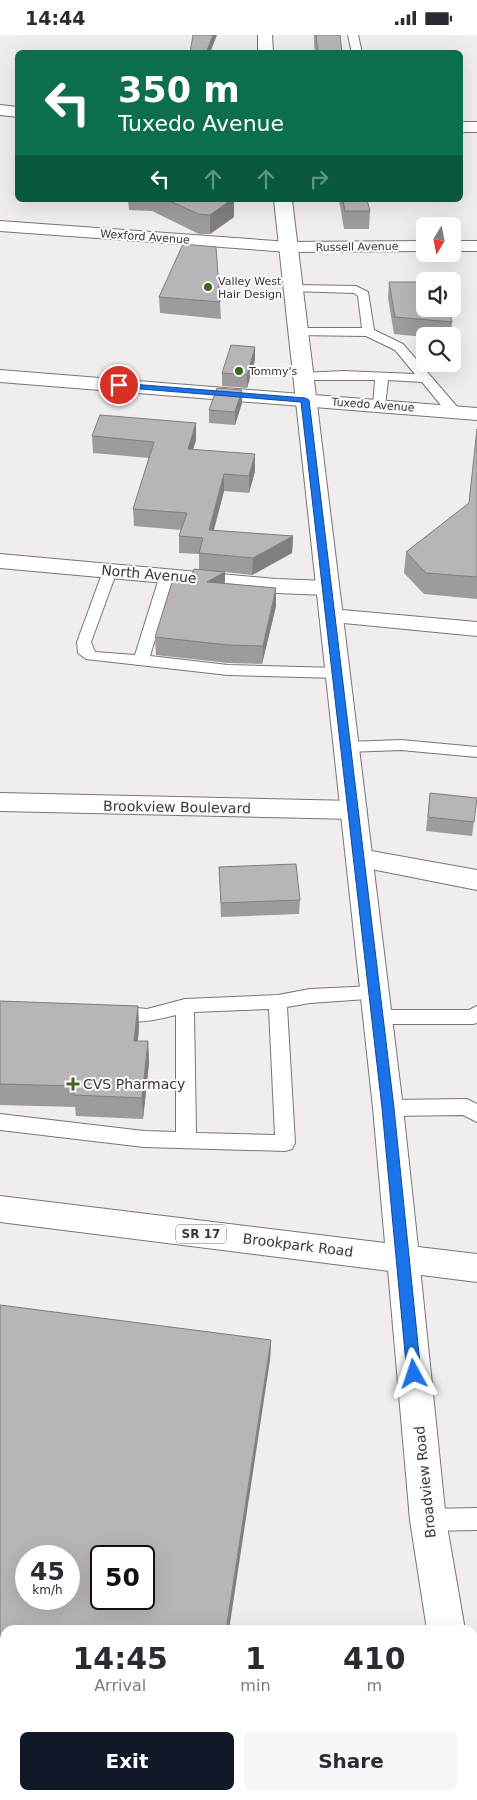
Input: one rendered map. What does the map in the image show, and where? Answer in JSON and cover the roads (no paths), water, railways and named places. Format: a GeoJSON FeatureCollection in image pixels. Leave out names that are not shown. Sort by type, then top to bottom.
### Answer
{"type":"FeatureCollection","features":[{"type":"Feature","properties":{"kind":"main road"},"geometry":{"type":"LineString","coordinates":[[265,35],[266,50]]}},
{"type":"Feature","properties":{"kind":"main road"},"geometry":{"type":"LineString","coordinates":[[0,111],[15,111]]}},
{"type":"Feature","properties":{"kind":"main road"},"geometry":{"type":"LineString","coordinates":[[463,127],[477,127]]}},
{"type":"Feature","properties":{"kind":"main road","name":"Broadview Road"},"geometry":{"type":"LineString","coordinates":[[283,202],[388,1108],[428,1520],[445,1625]]}},
{"type":"Feature","properties":{"kind":"main road","name":"Wexford Avenue"},"geometry":{"type":"LineString","coordinates":[[0,226],[290,247]]}},
{"type":"Feature","properties":{"kind":"main road","name":"Russell Avenue"},"geometry":{"type":"LineString","coordinates":[[290,247],[416,246]]}},
{"type":"Feature","properties":{"kind":"main road"},"geometry":{"type":"LineString","coordinates":[[461,246],[477,246]]}},
{"type":"Feature","properties":{"kind":"main road","name":"Tuxedo Avenue"},"geometry":{"type":"LineString","coordinates":[[0,376],[304,389],[379,406],[477,414]]}},
{"type":"Feature","properties":{"kind":"main road","name":"North Avenue"},"geometry":{"type":"LineString","coordinates":[[0,561],[276,586],[328,588]]}},
{"type":"Feature","properties":{"kind":"main road"},"geometry":{"type":"LineString","coordinates":[[331,616],[477,629]]}},
{"type":"Feature","properties":{"kind":"main road","name":"Brookview Boulevard"},"geometry":{"type":"LineString","coordinates":[[0,802],[354,810]]}},
{"type":"Feature","properties":{"kind":"main road"},"geometry":{"type":"LineString","coordinates":[[360,858],[477,880]]}},
{"type":"Feature","properties":{"kind":"main road","name":"Brookpark Road"},"geometry":{"type":"LineString","coordinates":[[0,1209],[477,1268]]}},
{"type":"Feature","properties":{"kind":"lane"},"geometry":{"type":"LineString","coordinates":[[353,35],[356,50]]}},
{"type":"Feature","properties":{"kind":"lane"},"geometry":{"type":"LineString","coordinates":[[294,289],[356,290],[364,294],[368,332]]}},
{"type":"Feature","properties":{"kind":"lane"},"geometry":{"type":"LineString","coordinates":[[298,332],[368,332],[399,347],[454,412]]}},
{"type":"Feature","properties":{"kind":"lane"},"geometry":{"type":"LineString","coordinates":[[304,389],[343,375],[424,378]]}},
{"type":"Feature","properties":{"kind":"lane"},"geometry":{"type":"LineString","coordinates":[[379,406],[382,376]]}},
{"type":"Feature","properties":{"kind":"lane"},"geometry":{"type":"LineString","coordinates":[[110,571],[84,642],[86,653],[91,656],[228,671],[338,673]]}},
{"type":"Feature","properties":{"kind":"lane"},"geometry":{"type":"LineString","coordinates":[[141,660],[167,575]]}},
{"type":"Feature","properties":{"kind":"lane"},"geometry":{"type":"LineString","coordinates":[[347,747],[401,745],[477,752]]}},
{"type":"Feature","properties":{"kind":"lane"},"geometry":{"type":"LineString","coordinates":[[102,1012],[147,1016],[184,1007],[278,1002],[310,995],[473,1017],[477,1013]]}},
{"type":"Feature","properties":{"kind":"lane"},"geometry":{"type":"LineString","coordinates":[[0,1122],[144,1139],[285,1143],[278,1002]]}},
{"type":"Feature","properties":{"kind":"lane"},"geometry":{"type":"LineString","coordinates":[[184,1007],[186,1140]]}},
{"type":"Feature","properties":{"kind":"lane"},"geometry":{"type":"LineString","coordinates":[[388,1108],[467,1107],[477,1114]]}},
{"type":"Feature","properties":{"kind":"lane"},"geometry":{"type":"LineString","coordinates":[[428,1520],[477,1519]]}},
{"type":"Feature","properties":{"kind":"place","name":"Valley West Hair Design"},"geometry":{"type":"Point","coordinates":[208,287]}},
{"type":"Feature","properties":{"kind":"place","name":"Tommy's"},"geometry":{"type":"Point","coordinates":[239,371]}},
{"type":"Feature","properties":{"kind":"place","name":"CVS Pharmacy"},"geometry":{"type":"Point","coordinates":[73,1084]}}]}
